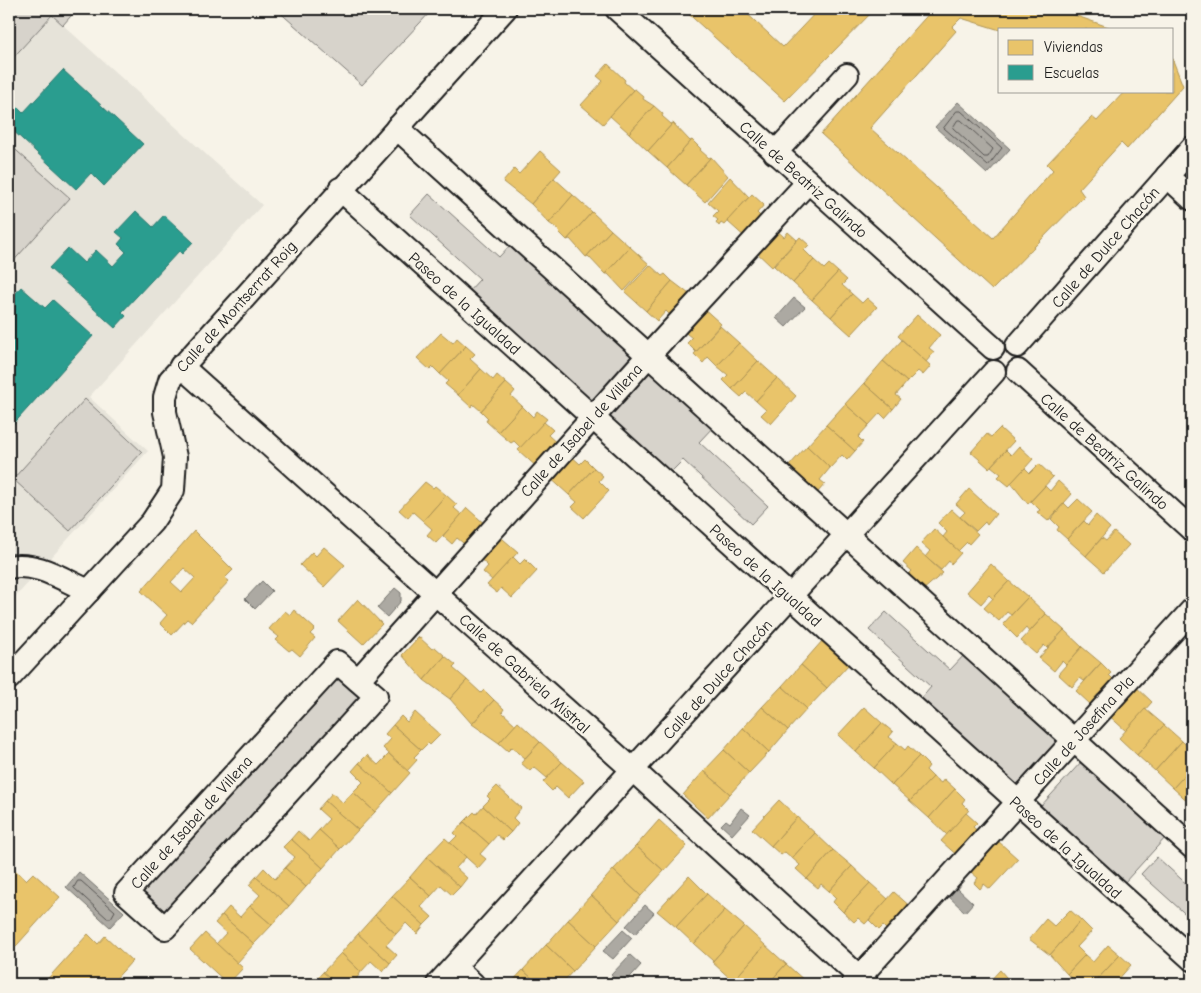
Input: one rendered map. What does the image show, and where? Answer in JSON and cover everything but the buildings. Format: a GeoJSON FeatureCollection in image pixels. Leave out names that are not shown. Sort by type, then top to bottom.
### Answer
{"type":"FeatureCollection","features":[{"type":"Feature","properties":{"kind":"street","name":"Calle de Montserrat Roig"},"geometry":{"type":"LineString","coordinates":[[9,678],[152,522],[173,490],[175,457],[165,412],[165,397],[170,380],[340,189],[505,9]]}},
{"type":"Feature","properties":{"kind":"street","name":"Calle de Beatriz Galindo"},"geometry":{"type":"LineString","coordinates":[[617,9],[992,348]]}},
{"type":"Feature","properties":{"kind":"street"},"geometry":{"type":"LineString","coordinates":[[775,152],[847,75]]}},
{"type":"Feature","properties":{"kind":"street"},"geometry":{"type":"LineString","coordinates":[[397,128],[1192,847]]}},
{"type":"Feature","properties":{"kind":"street","name":"Calle de Dulce Chacón"},"geometry":{"type":"LineString","coordinates":[[1017,346],[1192,148]]}},
{"type":"Feature","properties":{"kind":"street"},"geometry":{"type":"LineString","coordinates":[[1167,176],[1192,199]]}},
{"type":"Feature","properties":{"kind":"street","name":"Calle de Isabel de Villena"},"geometry":{"type":"LineString","coordinates":[[358,680],[648,356],[808,182]]}},
{"type":"Feature","properties":{"kind":"street","name":"Paseo de la Igualdad"},"geometry":{"type":"LineString","coordinates":[[340,189],[1192,960]]}},
{"type":"Feature","properties":{"kind":"street"},"geometry":{"type":"LineString","coordinates":[[1009,342],[1017,346],[1022,354],[1023,363],[1018,371],[1011,376],[1002,376],[994,372],[989,364],[988,356],[992,348],[1000,343],[1009,342]]}},
{"type":"Feature","properties":{"kind":"street","name":"Calle de Gabriela Mistral"},"geometry":{"type":"LineString","coordinates":[[181,366],[633,770],[860,982]]}},
{"type":"Feature","properties":{"kind":"street","name":"Calle de Beatriz Galindo"},"geometry":{"type":"LineString","coordinates":[[1018,371],[1192,530]]}},
{"type":"Feature","properties":{"kind":"street","name":"Calle de Dulce Chacón"},"geometry":{"type":"LineString","coordinates":[[438,984],[791,598],[994,372]]}},
{"type":"Feature","properties":{"kind":"street"},"geometry":{"type":"LineString","coordinates":[[9,567],[26,565],[41,569],[89,591]]}},
{"type":"Feature","properties":{"kind":"street","name":"Calle de Josefina Pla"},"geometry":{"type":"LineString","coordinates":[[860,982],[1017,803],[1192,610]]}},
{"type":"Feature","properties":{"kind":"street","name":"Calle de Isabel de Villena"},"geometry":{"type":"LineString","coordinates":[[337,662],[358,680],[376,696],[165,928],[126,893],[337,662]]}},
{"type":"Feature","properties":{"kind":"street"},"geometry":{"type":"LineString","coordinates":[[454,967],[473,984]]}},
{"type":"Feature","properties":{"kind":"shaded area"},"geometry":{"type":"Polygon","coordinates":[[[9,9],[77,9],[63,25],[52,15],[9,62],[9,9]]]}},
{"type":"Feature","properties":{"kind":"shaded area"},"geometry":{"type":"Polygon","coordinates":[[[276,9],[433,9],[362,85],[276,9]]]}},
{"type":"Feature","properties":{"kind":"shaded area"},"geometry":{"type":"Polygon","coordinates":[[[52,15],[262,205],[89,397],[148,451],[9,604],[9,62],[52,15]]]}},
{"type":"Feature","properties":{"kind":"shaded area"},"geometry":{"type":"Polygon","coordinates":[[[9,144],[70,198],[9,266],[9,144]]]}},
{"type":"Feature","properties":{"kind":"shaded area"},"geometry":{"type":"Polygon","coordinates":[[[429,194],[499,257],[512,243],[636,355],[591,405],[467,293],[480,279],[410,215],[429,194]]]}},
{"type":"Feature","properties":{"kind":"shaded area"},"geometry":{"type":"Polygon","coordinates":[[[650,367],[714,426],[699,442],[768,506],[751,524],[683,460],[668,475],[604,415],[650,367]]]}},
{"type":"Feature","properties":{"kind":"shaded area"},"geometry":{"type":"Polygon","coordinates":[[[85,399],[142,452],[70,531],[13,479],[85,399]]]}},
{"type":"Feature","properties":{"kind":"shaded area"},"geometry":{"type":"Polygon","coordinates":[[[886,612],[950,670],[966,653],[1059,739],[1014,788],[919,701],[931,687],[869,630],[886,612]]]}},
{"type":"Feature","properties":{"kind":"shaded area"},"geometry":{"type":"Polygon","coordinates":[[[337,677],[360,698],[165,913],[142,892],[337,677]]]}},
{"type":"Feature","properties":{"kind":"shaded area"},"geometry":{"type":"Polygon","coordinates":[[[1082,761],[1166,837],[1124,883],[1040,807],[1082,761]]]}},
{"type":"Feature","properties":{"kind":"shaded area"},"geometry":{"type":"Polygon","coordinates":[[[1157,857],[1192,889],[1192,920],[1141,874],[1157,857]]]}},
{"type":"Feature","properties":{"kind":"water"},"geometry":{"type":"Polygon","coordinates":[[[958,102],[1010,149],[987,174],[935,127],[958,102]]]}},
{"type":"Feature","properties":{"kind":"water"},"geometry":{"type":"Polygon","coordinates":[[[794,298],[805,307],[786,327],[776,318],[794,298]]]}},
{"type":"Feature","properties":{"kind":"water"},"geometry":{"type":"Polygon","coordinates":[[[262,581],[272,591],[255,609],[245,599],[262,581]]]}},
{"type":"Feature","properties":{"kind":"water"},"geometry":{"type":"Polygon","coordinates":[[[395,588],[401,593],[401,601],[387,617],[377,608],[395,588]]]}},
{"type":"Feature","properties":{"kind":"water"},"geometry":{"type":"Polygon","coordinates":[[[741,808],[750,815],[732,835],[721,825],[726,820],[730,823],[741,808]]]}},
{"type":"Feature","properties":{"kind":"water"},"geometry":{"type":"Polygon","coordinates":[[[79,872],[124,912],[110,927],[66,887],[79,872]]]}},
{"type":"Feature","properties":{"kind":"water"},"geometry":{"type":"Polygon","coordinates":[[[957,882],[961,885],[958,889],[973,903],[965,912],[946,894],[957,882]]]}},
{"type":"Feature","properties":{"kind":"water"},"geometry":{"type":"Polygon","coordinates":[[[645,905],[654,913],[635,934],[626,926],[645,905]]]}},
{"type":"Feature","properties":{"kind":"water"},"geometry":{"type":"Polygon","coordinates":[[[623,930],[632,938],[613,959],[603,951],[623,930]]]}},
{"type":"Feature","properties":{"kind":"water"},"geometry":{"type":"Polygon","coordinates":[[[630,955],[641,965],[624,984],[621,984],[611,975],[630,955]]]}}]}
